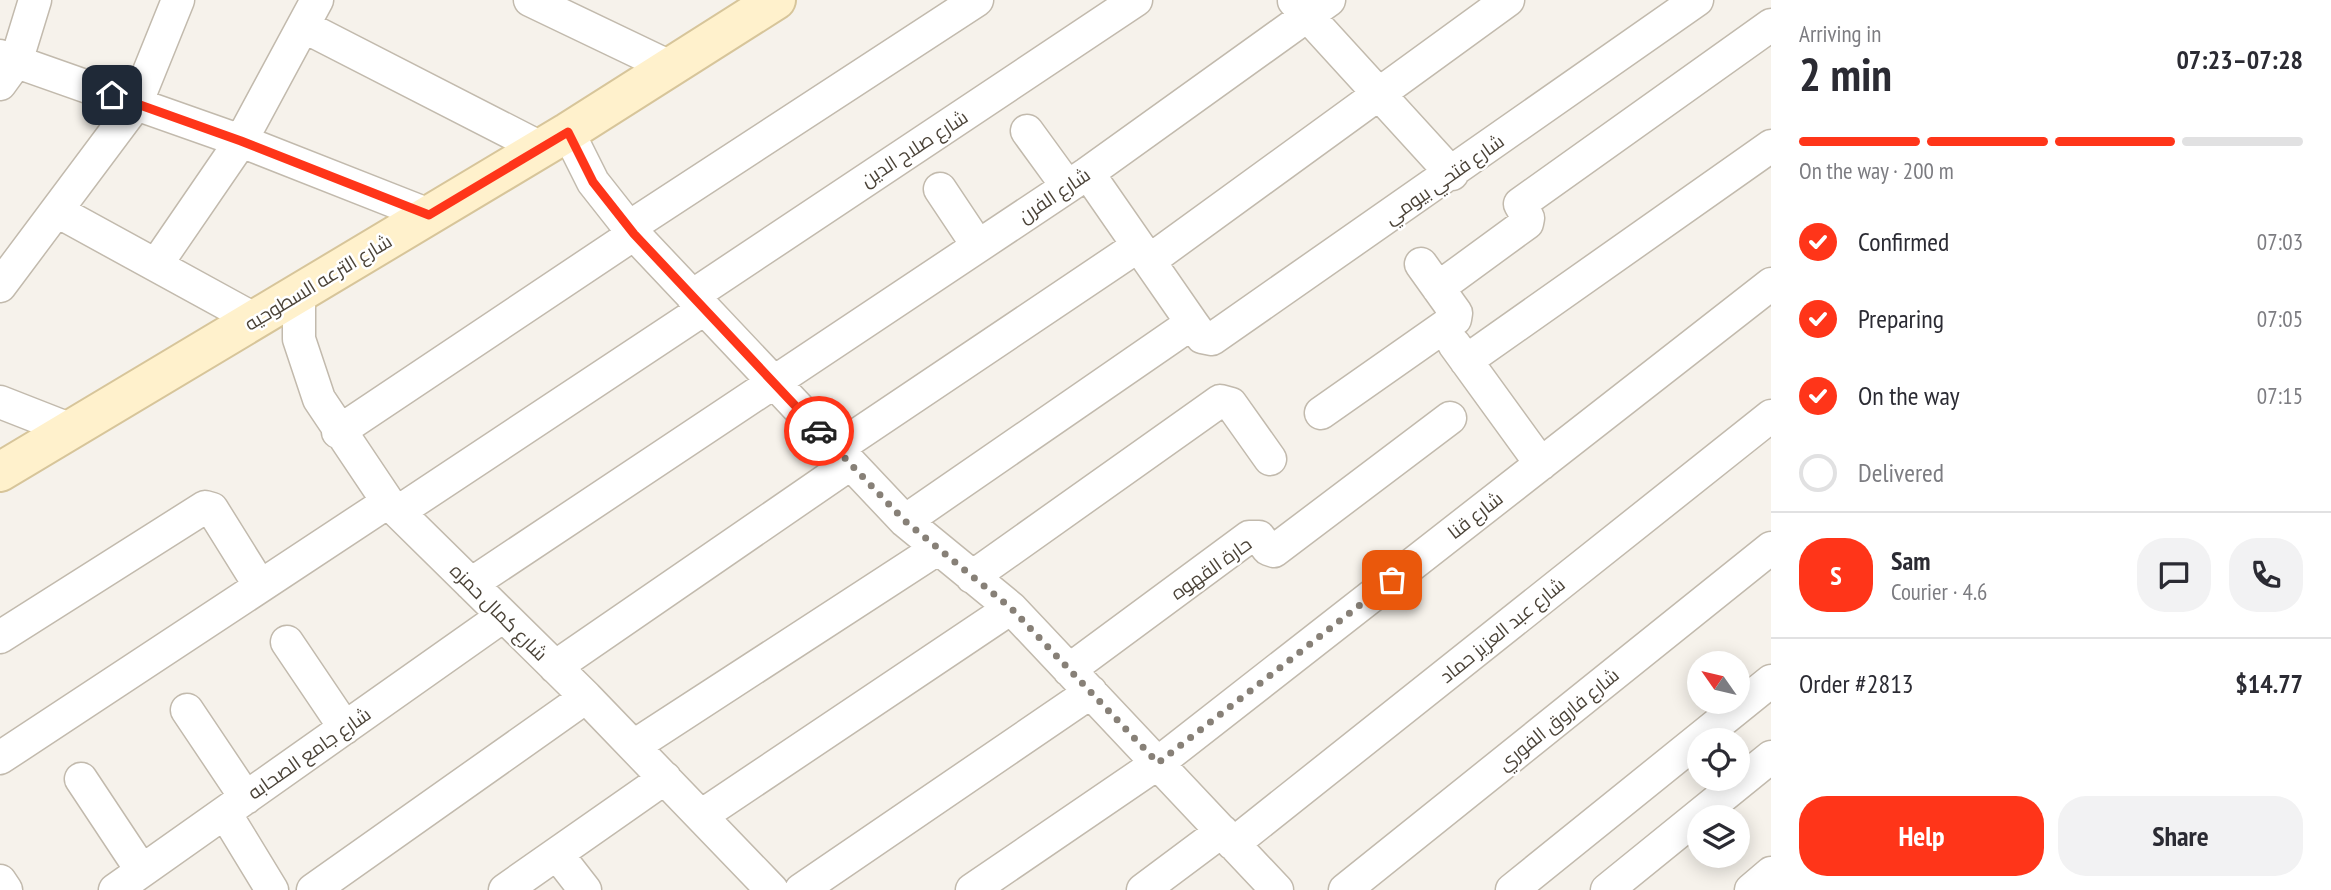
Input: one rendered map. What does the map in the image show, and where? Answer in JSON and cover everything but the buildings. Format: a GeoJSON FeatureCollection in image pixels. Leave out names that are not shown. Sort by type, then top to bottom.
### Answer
{"type":"FeatureCollection","features":[{"type":"Feature","properties":{"kind":"street"},"geometry":{"type":"LineString","coordinates":[[35,0],[5,67],[136,104],[241,141],[429,215]]}},
{"type":"Feature","properties":{"kind":"street"},"geometry":{"type":"LineString","coordinates":[[0,286],[136,104],[178,0]]}},
{"type":"Feature","properties":{"kind":"street"},"geometry":{"type":"LineString","coordinates":[[530,0],[670,67]]}},
{"type":"Feature","properties":{"kind":"street","name":"شارع الترعه السطوحيه"},"geometry":{"type":"LineString","coordinates":[[0,472],[555,140],[776,0]]}},
{"type":"Feature","properties":{"kind":"street"},"geometry":{"type":"LineString","coordinates":[[338,432],[631,231],[977,0]]}},
{"type":"Feature","properties":{"kind":"street","name":"شارع صلاح الدين"},"geometry":{"type":"LineString","coordinates":[[0,758],[260,586],[393,507],[698,302],[1136,0]]}},
{"type":"Feature","properties":{"kind":"street"},"geometry":{"type":"LineString","coordinates":[[555,667],[843,456],[1379,93],[1508,0]]}},
{"type":"Feature","properties":{"kind":"street","name":"شارع فتحي بيومي"},"geometry":{"type":"LineString","coordinates":[[1192,323],[1202,337],[1216,338],[1697,0]]}},
{"type":"Feature","properties":{"kind":"street"},"geometry":{"type":"LineString","coordinates":[[1310,5],[1379,93],[1452,174]]}},
{"type":"Feature","properties":{"kind":"street","name":"شارع الفرن"},"geometry":{"type":"LineString","coordinates":[[471,584],[1077,180],[1310,5]]}},
{"type":"Feature","properties":{"kind":"street"},"geometry":{"type":"LineString","coordinates":[[156,265],[241,141],[310,13],[555,140],[593,182],[631,231],[905,521],[1011,608],[1277,890]]}},
{"type":"Feature","properties":{"kind":"street"},"geometry":{"type":"LineString","coordinates":[[1321,413],[1455,319],[1456,313],[1430,276],[1527,223],[1528,218],[1520,204],[1771,25]]}},
{"type":"Feature","properties":{"kind":"street"},"geometry":{"type":"LineString","coordinates":[[905,521],[1192,323],[1143,253],[1077,180],[1027,131]]}},
{"type":"Feature","properties":{"kind":"street"},"geometry":{"type":"LineString","coordinates":[[1466,361],[1771,146]]}},
{"type":"Feature","properties":{"kind":"street"},"geometry":{"type":"LineString","coordinates":[[940,189],[978,246]]}},
{"type":"Feature","properties":{"kind":"street"},"geometry":{"type":"LineString","coordinates":[[57,211],[254,320]]}},
{"type":"Feature","properties":{"kind":"street","name":"شارع قنا"},"geometry":{"type":"LineString","coordinates":[[972,890],[1158,763],[1771,284]]}},
{"type":"Feature","properties":{"kind":"street","name":"شارع كمال حمزه"},"geometry":{"type":"LineString","coordinates":[[299,293],[299,339],[319,398],[338,432],[393,507],[586,697],[772,890]]}},
{"type":"Feature","properties":{"kind":"street"},"geometry":{"type":"LineString","coordinates":[[1443,328],[1541,464]]}},
{"type":"Feature","properties":{"kind":"street"},"geometry":{"type":"LineString","coordinates":[[972,577],[1220,401],[1231,404],[1270,460]]}},
{"type":"Feature","properties":{"kind":"street"},"geometry":{"type":"LineString","coordinates":[[0,402],[69,429]]}},
{"type":"Feature","properties":{"kind":"street","name":"شارع عبد العزيز حماد"},"geometry":{"type":"LineString","coordinates":[[1143,890],[1228,837],[1771,416]]}},
{"type":"Feature","properties":{"kind":"street","name":"حارة القهوه"},"geometry":{"type":"LineString","coordinates":[[1080,681],[1250,537],[1259,537],[1268,549],[1274,551],[1450,418]]}},
{"type":"Feature","properties":{"kind":"street"},"geometry":{"type":"LineString","coordinates":[[0,637],[205,506],[212,509],[260,586]]}},
{"type":"Feature","properties":{"kind":"street","name":"شارع فاروق الفوري"},"geometry":{"type":"LineString","coordinates":[[1345,890],[1771,548]]}},
{"type":"Feature","properties":{"kind":"street"},"geometry":{"type":"LineString","coordinates":[[634,746],[936,549]]}},
{"type":"Feature","properties":{"kind":"street"},"geometry":{"type":"LineString","coordinates":[[701,816],[1011,608]]}},
{"type":"Feature","properties":{"kind":"street","name":"شارع جامع الصحابه"},"geometry":{"type":"LineString","coordinates":[[115,890],[503,616]]}},
{"type":"Feature","properties":{"kind":"street"},"geometry":{"type":"LineString","coordinates":[[287,642],[345,728]]}},
{"type":"Feature","properties":{"kind":"street"},"geometry":{"type":"LineString","coordinates":[[801,890],[1080,681]]}},
{"type":"Feature","properties":{"kind":"street"},"geometry":{"type":"LineString","coordinates":[[1511,890],[1771,681]]}},
{"type":"Feature","properties":{"kind":"street"},"geometry":{"type":"LineString","coordinates":[[313,890],[586,697]]}},
{"type":"Feature","properties":{"kind":"street"},"geometry":{"type":"LineString","coordinates":[[187,710],[235,806],[272,890]]}},
{"type":"Feature","properties":{"kind":"street"},"geometry":{"type":"LineString","coordinates":[[1607,890],[1771,757]]}},
{"type":"Feature","properties":{"kind":"street"},"geometry":{"type":"LineString","coordinates":[[505,890],[664,778]]}},
{"type":"Feature","properties":{"kind":"street"},"geometry":{"type":"LineString","coordinates":[[81,779],[142,871]]}},
{"type":"Feature","properties":{"kind":"street"},"geometry":{"type":"LineString","coordinates":[[557,854],[585,890]]}},
{"type":"Feature","properties":{"kind":"street"},"geometry":{"type":"LineString","coordinates":[[1751,890],[1771,873]]}},
{"type":"Feature","properties":{"kind":"street"},"geometry":{"type":"LineString","coordinates":[[0,881],[6,890]]}},
{"type":"Feature","properties":{"kind":"way so far"},"geometry":{"type":"LineString","coordinates":[[819,431],[905,521],[1011,608],[1158,763],[1392,580]]}},
{"type":"Feature","properties":{"kind":"route"},"geometry":{"type":"LineString","coordinates":[[112,95],[241,141],[429,215],[568,132],[593,182],[634,234],[819,431]]}}]}
